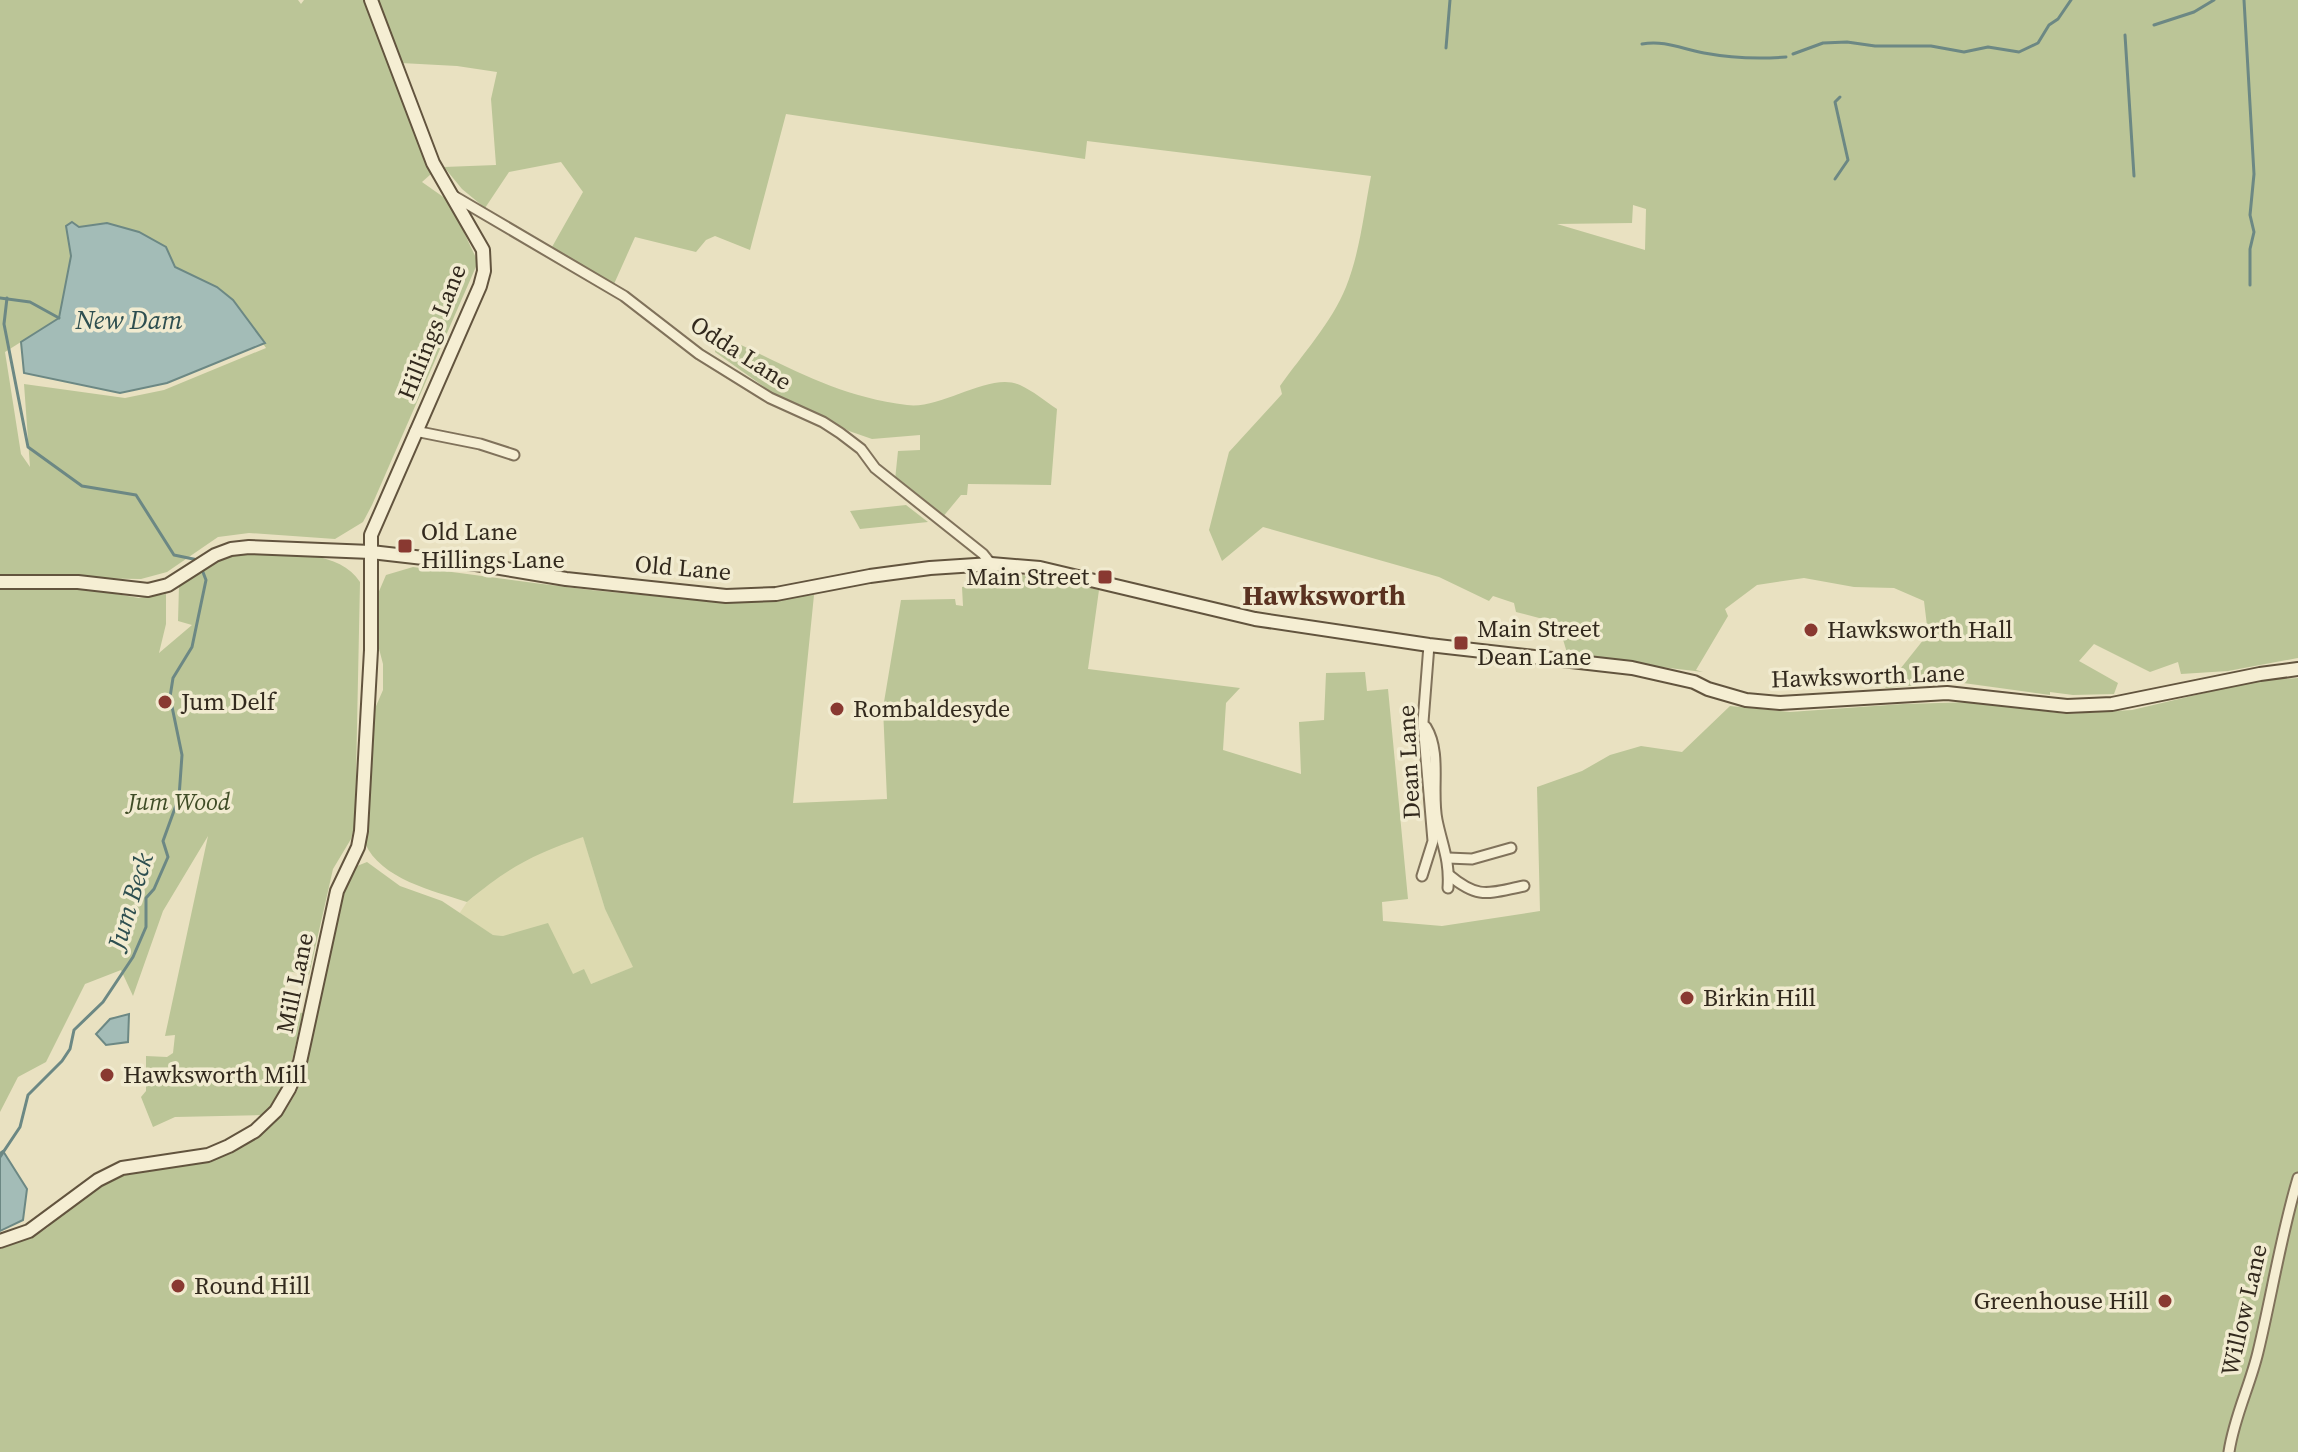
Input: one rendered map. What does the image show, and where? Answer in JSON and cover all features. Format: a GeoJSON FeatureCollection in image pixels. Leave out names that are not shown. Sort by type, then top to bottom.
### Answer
{"type":"FeatureCollection","features":[{"type":"Feature","properties":{"kind":"street","name":"Hillings Lane"},"geometry":{"type":"LineString","coordinates":[[371,0],[433,163],[483,250],[484,271],[376,520],[371,535],[371,552]]}},
{"type":"Feature","properties":{"kind":"street","name":"Odda Lane"},"geometry":{"type":"LineString","coordinates":[[452,195],[624,296],[699,354],[770,398],[840,433],[861,449],[875,468],[983,554],[991,564]]}},
{"type":"Feature","properties":{"kind":"street"},"geometry":{"type":"LineString","coordinates":[[415,431],[480,444],[514,455]]}},
{"type":"Feature","properties":{"kind":"street","name":"Old Lane"},"geometry":{"type":"LineString","coordinates":[[0,582],[78,582],[148,590],[168,585],[231,549],[249,547],[371,552],[476,564],[566,579],[726,596],[776,594],[870,576],[991,564]]}},
{"type":"Feature","properties":{"kind":"street","name":"Mill Lane"},"geometry":{"type":"LineString","coordinates":[[0,1241],[29,1231],[98,1180],[122,1168],[208,1155],[229,1146],[255,1131],[276,1111],[289,1089],[300,1062],[337,891],[358,847],[361,831],[371,650],[371,552]]}},
{"type":"Feature","properties":{"kind":"street"},"geometry":{"type":"LineString","coordinates":[[991,564],[1040,568],[1255,619],[1429,645]]}},
{"type":"Feature","properties":{"kind":"street","name":"Hawksworth Lane"},"geometry":{"type":"LineString","coordinates":[[1429,645],[1632,668],[1694,682],[1746,700],[1780,703],[1947,693],[2067,706],[2112,704],[2298,669]]}},
{"type":"Feature","properties":{"kind":"street","name":"Dean Lane"},"geometry":{"type":"LineString","coordinates":[[1422,876],[1433,841],[1423,722],[1429,645]]}},
{"type":"Feature","properties":{"kind":"street"},"geometry":{"type":"LineString","coordinates":[[1423,722],[1433,739],[1437,818],[1448,858],[1448,888]]}},
{"type":"Feature","properties":{"kind":"street"},"geometry":{"type":"LineString","coordinates":[[1448,858],[1472,859],[1511,848]]}},
{"type":"Feature","properties":{"kind":"street"},"geometry":{"type":"LineString","coordinates":[[1449,875],[1479,894],[1524,886]]}},
{"type":"Feature","properties":{"kind":"street","name":"Willow Lane"},"geometry":{"type":"LineString","coordinates":[[2229,1452],[2233,1427],[2258,1355],[2284,1225],[2298,1178]]}},
{"type":"Feature","properties":{"kind":"shaded area"},"geometry":{"type":"Polygon","coordinates":[[[583,836],[605,909],[634,967],[591,984],[503,936],[493,935],[459,914],[467,902],[504,872],[540,851],[583,836]]]}},
{"type":"Feature","properties":{"kind":"green space"},"geometry":{"type":"Polygon","coordinates":[[[0,0],[298,0],[301,4],[304,0],[363,0],[431,174],[422,182],[449,201],[478,262],[363,522],[335,539],[249,533],[218,537],[167,572],[141,579],[0,577],[0,0]],[[107,223],[78,227],[59,318],[5,352],[21,454],[30,467],[24,384],[125,398],[164,390],[266,348],[233,300],[217,287],[175,267],[107,223]]]}},
{"type":"Feature","properties":{"kind":"green space"},"geometry":{"type":"Polygon","coordinates":[[[378,0],[2298,0],[2298,658],[2228,671],[2181,674],[2178,662],[2150,672],[2094,644],[2079,661],[2118,683],[2114,694],[2050,692],[2050,695],[1956,682],[1885,688],[1928,634],[1924,601],[1894,588],[1854,587],[1804,578],[1757,585],[1725,609],[1728,616],[1696,670],[1703,672],[1568,656],[1558,623],[1516,612],[1514,603],[1493,596],[1489,601],[1439,577],[1263,527],[1222,561],[1209,530],[1229,452],[1282,394],[1280,386],[1325,326],[1340,300],[1355,260],[1371,176],[1087,141],[1085,159],[786,114],[750,250],[715,236],[706,240],[696,252],[635,237],[614,284],[552,247],[583,192],[561,162],[509,172],[485,208],[462,189],[444,167],[496,165],[491,99],[497,72],[401,63],[378,0]],[[1633,205],[1632,223],[1557,224],[1645,250],[1646,209],[1633,205]]]}},
{"type":"Feature","properties":{"kind":"green space"},"geometry":{"type":"Polygon","coordinates":[[[717,334],[809,377],[880,401],[920,405],[994,383],[1020,385],[1057,409],[1051,485],[968,484],[967,495],[961,495],[942,518],[895,480],[898,451],[920,450],[920,435],[872,439],[791,406],[715,352],[717,334]]]}},
{"type":"Feature","properties":{"kind":"green space"},"geometry":{"type":"Polygon","coordinates":[[[906,505],[928,522],[860,529],[850,511],[906,505]]]}},
{"type":"Feature","properties":{"kind":"green space","name":"Jum Wood"},"geometry":{"type":"Polygon","coordinates":[[[249,552],[310,555],[325,559],[351,571],[360,582],[355,824],[351,839],[333,869],[309,975],[287,971],[282,1010],[303,1013],[286,1086],[274,1105],[263,1115],[175,1117],[153,1127],[141,1097],[146,1091],[146,1056],[167,1057],[173,1053],[175,1035],[165,1036],[208,836],[163,911],[133,996],[121,970],[85,984],[46,1062],[18,1077],[0,1112],[0,589],[87,589],[139,598],[166,594],[166,624],[159,653],[192,625],[178,621],[179,586],[220,558],[249,552]]]}},
{"type":"Feature","properties":{"kind":"green space"},"geometry":{"type":"Polygon","coordinates":[[[413,567],[664,597],[714,599],[814,595],[793,803],[887,799],[883,708],[901,600],[955,599],[956,605],[963,606],[962,587],[973,586],[976,571],[1044,577],[1099,590],[1088,669],[1240,688],[1226,703],[1223,750],[1301,774],[1299,722],[1324,720],[1326,673],[1365,672],[1367,691],[1388,689],[1408,899],[1382,902],[1383,921],[1442,926],[1540,911],[1537,787],[1582,771],[1610,755],[1641,746],[1682,752],[1730,706],[1790,712],[1974,702],[2066,714],[2132,710],[2260,680],[2298,678],[2298,1452],[0,1452],[0,1249],[33,1237],[103,1183],[136,1171],[208,1162],[245,1146],[287,1108],[297,1091],[307,1056],[341,892],[346,878],[357,866],[367,862],[400,886],[442,901],[493,935],[503,936],[548,923],[573,974],[584,969],[591,984],[633,967],[605,909],[583,837],[522,863],[467,902],[395,875],[372,855],[365,843],[373,713],[383,690],[383,664],[377,641],[377,596],[386,575],[413,567]]]}},
{"type":"Feature","properties":{"kind":"water","name":"New Dam"},"geometry":{"type":"Polygon","coordinates":[[[72,222],[79,227],[107,223],[139,232],[166,247],[175,267],[217,287],[233,300],[265,343],[167,383],[120,393],[24,373],[21,342],[59,318],[71,256],[66,226],[72,222]]]}},
{"type":"Feature","properties":{"kind":"water"},"geometry":{"type":"Polygon","coordinates":[[[129,1014],[128,1042],[106,1045],[96,1034],[110,1019],[129,1014]]]}},
{"type":"Feature","properties":{"kind":"water"},"geometry":{"type":"Polygon","coordinates":[[[3,1151],[27,1189],[23,1220],[0,1231],[0,1153],[3,1151]]]}},
{"type":"Feature","properties":{"kind":"waterway"},"geometry":{"type":"LineString","coordinates":[[1446,48],[1450,0]]}},
{"type":"Feature","properties":{"kind":"waterway"},"geometry":{"type":"LineString","coordinates":[[1793,54],[1823,43],[1847,42],[1875,46],[1931,46],[1964,52],[1988,47],[2019,52],[2038,43],[2071,0]]}},
{"type":"Feature","properties":{"kind":"waterway"},"geometry":{"type":"LineString","coordinates":[[2154,25],[2194,12],[2214,0]]}},
{"type":"Feature","properties":{"kind":"waterway"},"geometry":{"type":"LineString","coordinates":[[2244,0],[2254,174],[2250,215],[2254,232],[2250,249],[2250,285]]}},
{"type":"Feature","properties":{"kind":"waterway"},"geometry":{"type":"LineString","coordinates":[[2125,35],[2134,176]]}},
{"type":"Feature","properties":{"kind":"waterway"},"geometry":{"type":"LineString","coordinates":[[1642,44],[1666,44],[1735,57],[1786,57]]}},
{"type":"Feature","properties":{"kind":"waterway"},"geometry":{"type":"LineString","coordinates":[[1835,179],[1848,160],[1835,102],[1840,97]]}},
{"type":"Feature","properties":{"kind":"waterway","name":"Jum Beck"},"geometry":{"type":"LineString","coordinates":[[0,298],[30,302],[59,318]]}},
{"type":"Feature","properties":{"kind":"waterway","name":"Jum Beck"},"geometry":{"type":"LineString","coordinates":[[7,298],[4,324],[28,447],[82,486],[136,495],[174,555],[198,560]]}},
{"type":"Feature","properties":{"kind":"waterway","name":"Jum Beck"},"geometry":{"type":"LineString","coordinates":[[0,1157],[20,1127],[28,1095],[62,1061],[70,1049],[74,1030],[103,1002],[133,957],[146,927],[146,898],[154,889],[168,857],[163,841],[179,797],[182,755],[170,697],[173,678],[192,647],[206,580],[201,567]]}},
{"type":"Feature","properties":{"kind":"place","name":"Old Lane Hillings Lane"},"geometry":{"type":"Point","coordinates":[405,546]}},
{"type":"Feature","properties":{"kind":"place","name":"Main Street"},"geometry":{"type":"Point","coordinates":[1105,577]}},
{"type":"Feature","properties":{"kind":"place","name":"Hawksworth Hall"},"geometry":{"type":"Point","coordinates":[1811,630]}},
{"type":"Feature","properties":{"kind":"place","name":"Main Street Dean Lane"},"geometry":{"type":"Point","coordinates":[1461,643]}},
{"type":"Feature","properties":{"kind":"place","name":"Jum Delf"},"geometry":{"type":"Point","coordinates":[165,702]}},
{"type":"Feature","properties":{"kind":"place","name":"Rombaldesyde"},"geometry":{"type":"Point","coordinates":[837,709]}},
{"type":"Feature","properties":{"kind":"place","name":"Birkin Hill"},"geometry":{"type":"Point","coordinates":[1687,998]}},
{"type":"Feature","properties":{"kind":"place","name":"Hawksworth Mill"},"geometry":{"type":"Point","coordinates":[107,1075]}},
{"type":"Feature","properties":{"kind":"place","name":"Round Hill"},"geometry":{"type":"Point","coordinates":[178,1286]}},
{"type":"Feature","properties":{"kind":"place","name":"Greenhouse Hill"},"geometry":{"type":"Point","coordinates":[2165,1301]}},
{"type":"Feature","properties":{"kind":"district","name":"Hawksworth"},"geometry":{"type":"Point","coordinates":[1324,595]}}]}
